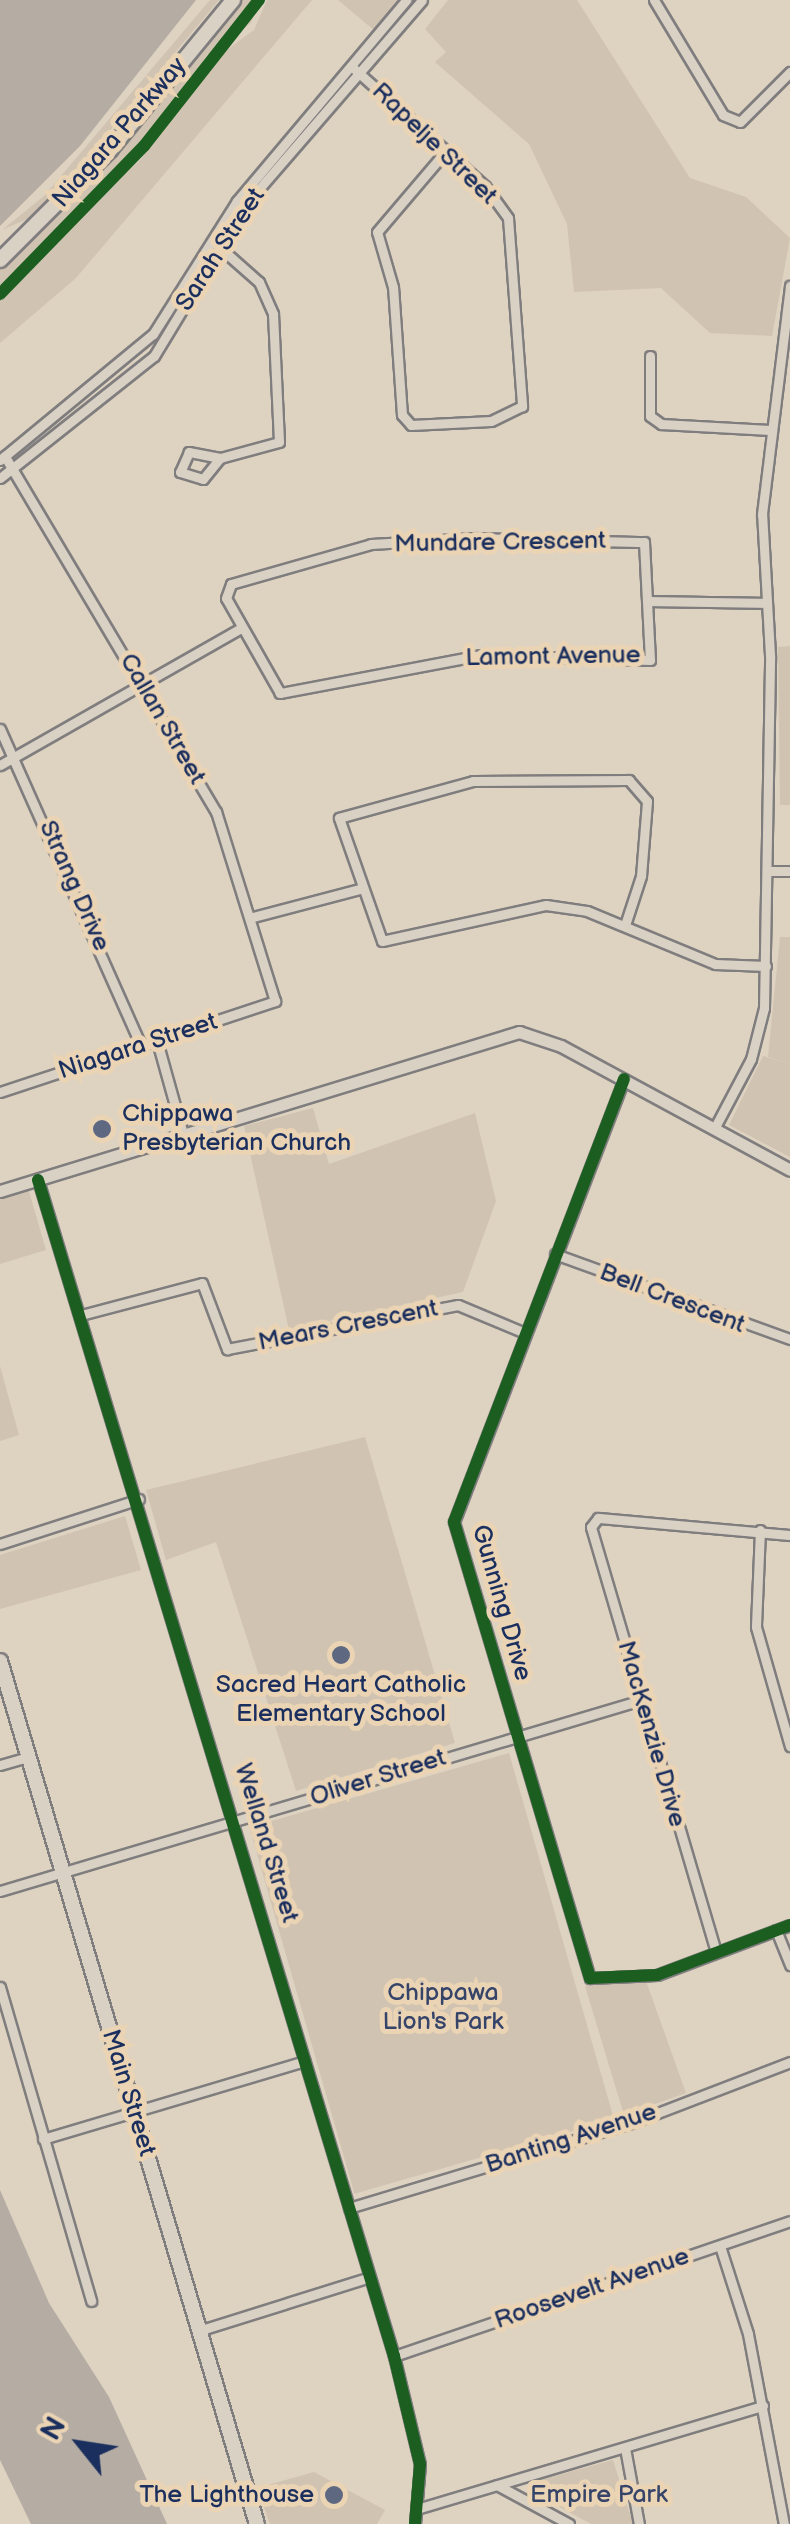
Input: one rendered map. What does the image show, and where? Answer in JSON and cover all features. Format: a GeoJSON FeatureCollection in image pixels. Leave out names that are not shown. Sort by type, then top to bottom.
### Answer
{"type":"FeatureCollection","features":[{"type":"Feature","properties":{"kind":"main road","name":"Niagara Parkway"},"geometry":{"type":"LineString","coordinates":[[0,260],[110,150],[234,0]]}},
{"type":"Feature","properties":{"kind":"main road","name":"Main Street"},"geometry":{"type":"LineString","coordinates":[[0,1661],[256,2524]]}},
{"type":"Feature","properties":{"kind":"street","name":"Sarah Street"},"geometry":{"type":"LineString","coordinates":[[0,478],[154,356],[221,248],[406,0]]}},
{"type":"Feature","properties":{"kind":"street","name":"Sarah Street"},"geometry":{"type":"LineString","coordinates":[[3,458],[152,334],[210,241],[354,69],[422,0]]}},
{"type":"Feature","properties":{"kind":"street"},"geometry":{"type":"LineString","coordinates":[[654,0],[724,115],[740,122],[790,72]]}},
{"type":"Feature","properties":{"kind":"street","name":"Rapelje Street"},"geometry":{"type":"LineString","coordinates":[[354,69],[446,151],[508,218],[522,406],[492,421],[411,425],[402,415],[393,288],[377,232],[446,151]]}},
{"type":"Feature","properties":{"kind":"street"},"geometry":{"type":"LineString","coordinates":[[780,85],[790,95]]}},
{"type":"Feature","properties":{"kind":"street"},"geometry":{"type":"LineString","coordinates":[[210,241],[259,282],[272,314],[279,442],[220,458]]}},
{"type":"Feature","properties":{"kind":"street"},"geometry":{"type":"LineString","coordinates":[[714,1129],[754,1047],[766,966],[770,430],[790,286]]}},
{"type":"Feature","properties":{"kind":"street"},"geometry":{"type":"LineString","coordinates":[[650,356],[650,416],[660,424],[770,430]]}},
{"type":"Feature","properties":{"kind":"street","name":"Callan Street"},"geometry":{"type":"LineString","coordinates":[[3,458],[13,467],[216,812],[253,917],[275,1001]]}},
{"type":"Feature","properties":{"kind":"street","name":"Mundare Crescent"},"geometry":{"type":"LineString","coordinates":[[238,630],[226,598],[231,584],[388,543],[644,542],[651,601]]}},
{"type":"Feature","properties":{"kind":"street"},"geometry":{"type":"LineString","coordinates":[[651,601],[767,603]]}},
{"type":"Feature","properties":{"kind":"street","name":"Lamont Avenue"},"geometry":{"type":"LineString","coordinates":[[238,630],[280,693],[305,695],[481,655],[650,660],[651,601]]}},
{"type":"Feature","properties":{"kind":"street"},"geometry":{"type":"LineString","coordinates":[[0,765],[238,630]]}},
{"type":"Feature","properties":{"kind":"street","name":"Strang Drive"},"geometry":{"type":"LineString","coordinates":[[0,730],[15,756],[141,1046]]}},
{"type":"Feature","properties":{"kind":"street"},"geometry":{"type":"LineString","coordinates":[[625,925],[641,876],[647,802],[629,780],[483,779],[340,818],[372,930],[387,942],[529,905],[625,925],[706,961],[766,966]]}},
{"type":"Feature","properties":{"kind":"street"},"geometry":{"type":"LineString","coordinates":[[767,871],[790,871]]}},
{"type":"Feature","properties":{"kind":"street"},"geometry":{"type":"LineString","coordinates":[[253,917],[360,889]]}},
{"type":"Feature","properties":{"kind":"street","name":"Niagara Street"},"geometry":{"type":"LineString","coordinates":[[1,1090],[275,1001]]}},
{"type":"Feature","properties":{"kind":"street"},"geometry":{"type":"LineString","coordinates":[[0,1191],[508,1033],[538,1035],[790,1170]]}},
{"type":"Feature","properties":{"kind":"street"},"geometry":{"type":"LineString","coordinates":[[157,1041],[183,1134]]}},
{"type":"Feature","properties":{"kind":"street","name":"Gunning Drive"},"geometry":{"type":"LineString","coordinates":[[624,1080],[454,1522],[590,1978],[650,1976],[716,1952]]}},
{"type":"Feature","properties":{"kind":"street","name":"Welland Street"},"geometry":{"type":"LineString","coordinates":[[38,1180],[139,1498],[394,2356],[418,2449],[420,2508],[415,2524]]}},
{"type":"Feature","properties":{"kind":"street","name":"Bell Crescent"},"geometry":{"type":"LineString","coordinates":[[555,1254],[790,1338]]}},
{"type":"Feature","properties":{"kind":"street","name":"Mears Crescent"},"geometry":{"type":"LineString","coordinates":[[81,1315],[202,1284],[227,1349],[458,1305],[525,1333]]}},
{"type":"Feature","properties":{"kind":"street"},"geometry":{"type":"LineString","coordinates":[[0,1544],[139,1498]]}},
{"type":"Feature","properties":{"kind":"street","name":"MacKenzie Drive"},"geometry":{"type":"LineString","coordinates":[[716,1952],[591,1527],[598,1518],[760,1530]]}},
{"type":"Feature","properties":{"kind":"street"},"geometry":{"type":"LineString","coordinates":[[790,1535],[760,1530],[756,1627],[790,1746]]}},
{"type":"Feature","properties":{"kind":"street","name":"Oliver Street"},"geometry":{"type":"LineString","coordinates":[[0,1891],[641,1700]]}},
{"type":"Feature","properties":{"kind":"street"},"geometry":{"type":"LineString","coordinates":[[0,1765],[28,1757]]}},
{"type":"Feature","properties":{"kind":"street"},"geometry":{"type":"LineString","coordinates":[[716,1952],[790,1925]]}},
{"type":"Feature","properties":{"kind":"street"},"geometry":{"type":"LineString","coordinates":[[776,1930],[790,1966]]}},
{"type":"Feature","properties":{"kind":"street"},"geometry":{"type":"LineString","coordinates":[[0,1987],[91,2301]]}},
{"type":"Feature","properties":{"kind":"street"},"geometry":{"type":"LineString","coordinates":[[43,2138],[304,2061]]}},
{"type":"Feature","properties":{"kind":"street","name":"Banting Avenue"},"geometry":{"type":"LineString","coordinates":[[349,2208],[631,2123],[790,2062]]}},
{"type":"Feature","properties":{"kind":"street","name":"Roosevelt Avenue"},"geometry":{"type":"LineString","coordinates":[[394,2356],[790,2221]]}},
{"type":"Feature","properties":{"kind":"street"},"geometry":{"type":"LineString","coordinates":[[720,2246],[764,2406],[784,2524]]}},
{"type":"Feature","properties":{"kind":"street"},"geometry":{"type":"LineString","coordinates":[[198,2330],[368,2278]]}},
{"type":"Feature","properties":{"kind":"street"},"geometry":{"type":"LineString","coordinates":[[420,2508],[764,2406]]}},
{"type":"Feature","properties":{"kind":"street"},"geometry":{"type":"LineString","coordinates":[[625,2448],[640,2524]]}},
{"type":"Feature","properties":{"kind":"street"},"geometry":{"type":"LineString","coordinates":[[497,2485],[569,2524]]}},
{"type":"Feature","properties":{"kind":"shaded area"},"geometry":{"type":"Polygon","coordinates":[[[0,0],[196,0],[80,146],[0,226],[0,0]]]}},
{"type":"Feature","properties":{"kind":"shaded area"},"geometry":{"type":"Polygon","coordinates":[[[790,646],[790,805],[780,805],[778,647],[790,646]]]}},
{"type":"Feature","properties":{"kind":"shaded area"},"geometry":{"type":"Polygon","coordinates":[[[763,1056],[790,1064],[790,1157],[729,1125],[763,1056]]]}},
{"type":"Feature","properties":{"kind":"shaded area"},"geometry":{"type":"Polygon","coordinates":[[[313,1108],[329,1164],[475,1113],[496,1201],[463,1292],[289,1330],[244,1126],[313,1108]]]}},
{"type":"Feature","properties":{"kind":"shaded area"},"geometry":{"type":"Polygon","coordinates":[[[28,1188],[46,1250],[0,1264],[0,1198],[28,1188]]]}},
{"type":"Feature","properties":{"kind":"shaded area"},"geometry":{"type":"Polygon","coordinates":[[[0,1366],[19,1435],[0,1441],[0,1366]]]}},
{"type":"Feature","properties":{"kind":"shaded area","name":"Sacred Heart Catholic Elementary School"},"geometry":{"type":"Polygon","coordinates":[[[365,1437],[455,1743],[296,1791],[216,1542],[166,1560],[146,1490],[365,1437]]]}},
{"type":"Feature","properties":{"kind":"shaded area"},"geometry":{"type":"Polygon","coordinates":[[[125,1516],[141,1570],[0,1609],[0,1555],[125,1516]]]}},
{"type":"Feature","properties":{"kind":"shaded area"},"geometry":{"type":"Polygon","coordinates":[[[646,1981],[686,2093],[624,2115],[585,1986],[646,1981]]]}},
{"type":"Feature","properties":{"kind":"shaded area"},"geometry":{"type":"Polygon","coordinates":[[[0,2190],[49,2303],[109,2397],[167,2524],[31,2524],[0,2460],[0,2190]]]}},
{"type":"Feature","properties":{"kind":"shaded area"},"geometry":{"type":"Polygon","coordinates":[[[314,2472],[385,2510],[377,2524],[270,2524],[257,2488],[314,2472]]]}},
{"type":"Feature","properties":{"kind":"green space"},"geometry":{"type":"Polygon","coordinates":[[[210,0],[219,0],[41,213],[2,230],[44,196],[210,0]]]}},
{"type":"Feature","properties":{"kind":"green space"},"geometry":{"type":"Polygon","coordinates":[[[237,0],[260,0],[251,23],[207,55],[156,129],[0,289],[0,269],[78,195],[237,0]]]}},
{"type":"Feature","properties":{"kind":"green space"},"geometry":{"type":"Polygon","coordinates":[[[267,0],[312,0],[76,278],[0,343],[0,296],[142,158],[206,65],[254,30],[267,0]]]}},
{"type":"Feature","properties":{"kind":"green space"},"geometry":{"type":"Polygon","coordinates":[[[338,0],[401,0],[375,31],[338,0]]]}},
{"type":"Feature","properties":{"kind":"green space"},"geometry":{"type":"Polygon","coordinates":[[[448,0],[577,0],[690,178],[746,197],[790,238],[772,336],[710,333],[661,288],[574,292],[567,224],[529,144],[435,62],[446,52],[425,29],[448,0]]]}},
{"type":"Feature","properties":{"kind":"green space"},"geometry":{"type":"Polygon","coordinates":[[[780,937],[790,937],[790,1064],[768,1057],[780,937]]]}},
{"type":"Feature","properties":{"kind":"green space"},"geometry":{"type":"Polygon","coordinates":[[[359,1555],[372,1599],[277,1627],[264,1582],[359,1555]]]}},
{"type":"Feature","properties":{"kind":"green space"},"geometry":{"type":"Polygon","coordinates":[[[395,1624],[409,1629],[414,1643],[409,1657],[395,1662],[381,1657],[376,1643],[381,1629],[395,1624]]]}},
{"type":"Feature","properties":{"kind":"green space","name":"Chippawa Lion's Park"},"geometry":{"type":"Polygon","coordinates":[[[509,1753],[614,2119],[354,2194],[249,1827],[509,1753]]]}},
{"type":"Feature","properties":{"kind":"green space","name":"Empire Park"},"geometry":{"type":"Polygon","coordinates":[[[613,2460],[633,2524],[591,2524],[534,2493],[533,2482],[613,2460]]]}},
{"type":"Feature","properties":{"kind":"cycle path"},"geometry":{"type":"LineString","coordinates":[[0,294],[144,146],[259,0]]}},
{"type":"Feature","properties":{"kind":"cycle path"},"geometry":{"type":"LineString","coordinates":[[624,1079],[454,1522],[590,1978],[657,1975],[790,1925]]}},
{"type":"Feature","properties":{"kind":"cycle path"},"geometry":{"type":"LineString","coordinates":[[38,1180],[394,2356],[420,2464],[415,2524]]}},
{"type":"Feature","properties":{"kind":"place","name":"Chippawa Presbyterian Church"},"geometry":{"type":"Point","coordinates":[102,1129]}},
{"type":"Feature","properties":{"kind":"place","name":"Sacred Heart Catholic Elementary School"},"geometry":{"type":"Point","coordinates":[341,1655]}},
{"type":"Feature","properties":{"kind":"place","name":"The Lighthouse"},"geometry":{"type":"Point","coordinates":[334,2495]}}]}
